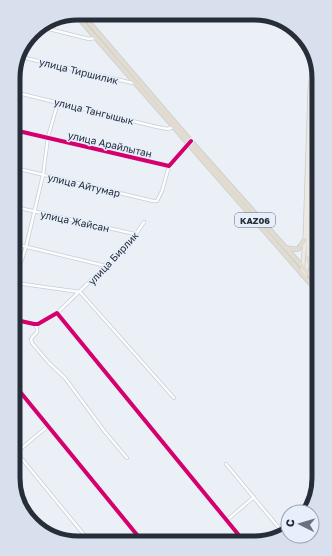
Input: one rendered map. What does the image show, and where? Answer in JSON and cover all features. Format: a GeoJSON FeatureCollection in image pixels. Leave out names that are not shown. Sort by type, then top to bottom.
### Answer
{"type":"FeatureCollection","features":[{"type":"Feature","properties":{"kind":"highway","name":"KАZ06"},"geometry":{"type":"LineString","coordinates":[[80,20],[173,127],[190,143],[284,247],[312,284]]}},
{"type":"Feature","properties":{"kind":"highway","name":"KАZ06"},"geometry":{"type":"LineString","coordinates":[[87,20],[190,143],[304,273],[312,279]]}},
{"type":"Feature","properties":{"kind":"highway"},"geometry":{"type":"LineString","coordinates":[[284,247],[298,249],[305,240]]}},
{"type":"Feature","properties":{"kind":"highway"},"geometry":{"type":"LineString","coordinates":[[308,258],[312,269]]}},
{"type":"Feature","properties":{"kind":"main road"},"geometry":{"type":"LineString","coordinates":[[304,273],[312,74]]}},
{"type":"Feature","properties":{"kind":"main road"},"geometry":{"type":"LineString","coordinates":[[304,273],[308,258],[312,118]]}},
{"type":"Feature","properties":{"kind":"street"},"geometry":{"type":"LineString","coordinates":[[48,29],[89,39],[96,38]]}},
{"type":"Feature","properties":{"kind":"street","name":"улица Тиршилик"},"geometry":{"type":"LineString","coordinates":[[24,58],[137,84]]}},
{"type":"Feature","properties":{"kind":"street","name":"улица Тангышык"},"geometry":{"type":"LineString","coordinates":[[20,93],[157,127],[168,129],[173,127]]}},
{"type":"Feature","properties":{"kind":"street"},"geometry":{"type":"LineString","coordinates":[[20,265],[26,247],[33,212],[43,175],[48,137],[58,102]]}},
{"type":"Feature","properties":{"kind":"street","name":"улица Арайлытан"},"geometry":{"type":"LineString","coordinates":[[20,131],[169,166]]}},
{"type":"Feature","properties":{"kind":"street"},"geometry":{"type":"LineString","coordinates":[[169,166],[190,143]]}},
{"type":"Feature","properties":{"kind":"street","name":"улица Айтумар"},"geometry":{"type":"LineString","coordinates":[[20,169],[157,201],[162,192],[169,166]]}},
{"type":"Feature","properties":{"kind":"street","name":"улица Жайсан"},"geometry":{"type":"LineString","coordinates":[[20,208],[136,234]]}},
{"type":"Feature","properties":{"kind":"street","name":"улица Бирлик"},"geometry":{"type":"LineString","coordinates":[[34,324],[38,324],[57,313],[65,304],[80,292],[136,234],[144,222]]}},
{"type":"Feature","properties":{"kind":"street"},"geometry":{"type":"LineString","coordinates":[[20,245],[106,266]]}},
{"type":"Feature","properties":{"kind":"street","name":"улица Бирлик"},"geometry":{"type":"LineString","coordinates":[[20,284],[80,292]]}},
{"type":"Feature","properties":{"kind":"street"},"geometry":{"type":"LineString","coordinates":[[80,292],[174,398]]}},
{"type":"Feature","properties":{"kind":"street"},"geometry":{"type":"LineString","coordinates":[[57,313],[240,536]]}},
{"type":"Feature","properties":{"kind":"street"},"geometry":{"type":"LineString","coordinates":[[20,320],[34,324],[38,328],[31,339],[32,343],[49,363],[65,378],[105,432],[127,458]]}},
{"type":"Feature","properties":{"kind":"street"},"geometry":{"type":"LineString","coordinates":[[20,392],[138,536]]}},
{"type":"Feature","properties":{"kind":"street"},"geometry":{"type":"LineString","coordinates":[[20,450],[48,426]]}},
{"type":"Feature","properties":{"kind":"street"},"geometry":{"type":"LineString","coordinates":[[20,457],[85,536]]}},
{"type":"Feature","properties":{"kind":"street"},"geometry":{"type":"LineString","coordinates":[[226,464],[280,529]]}},
{"type":"Feature","properties":{"kind":"street"},"geometry":{"type":"LineString","coordinates":[[227,520],[254,497]]}},
{"type":"Feature","properties":{"kind":"cycle path"},"geometry":{"type":"LineString","coordinates":[[20,131],[169,166],[191,141]]}},
{"type":"Feature","properties":{"kind":"cycle path"},"geometry":{"type":"LineString","coordinates":[[20,321],[38,324],[57,313],[240,536]]}},
{"type":"Feature","properties":{"kind":"cycle path"},"geometry":{"type":"LineString","coordinates":[[20,392],[138,536]]}}]}
